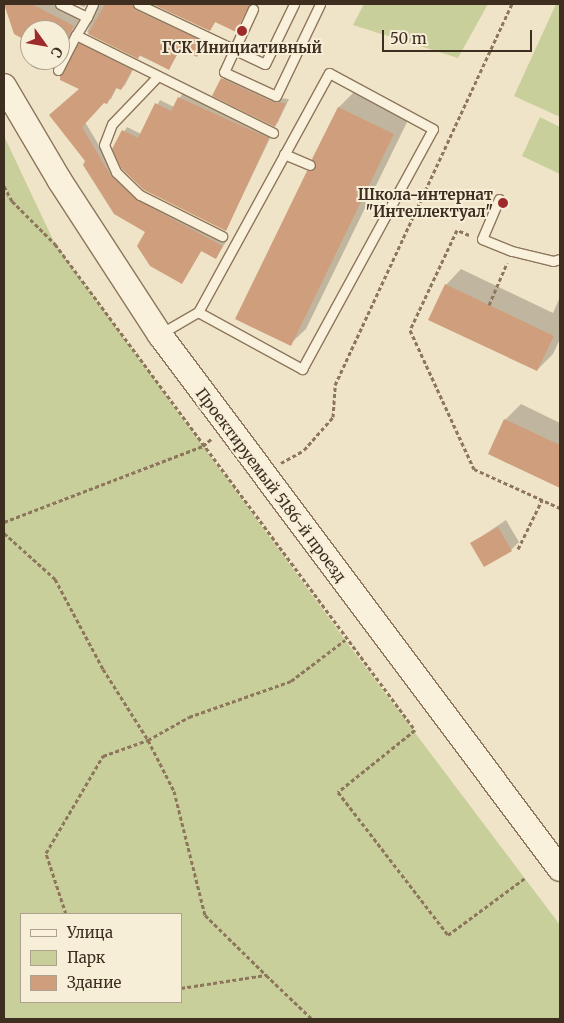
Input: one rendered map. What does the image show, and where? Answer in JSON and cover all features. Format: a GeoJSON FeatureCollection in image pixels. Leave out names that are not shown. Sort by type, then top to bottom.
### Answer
{"type":"FeatureCollection","features":[{"type":"Feature","properties":{"kind":"street","name":"Проектируемый 5186-й проезд"},"geometry":{"type":"LineString","coordinates":[[4,86],[60,181],[160,334],[226,425],[560,869]]}},
{"type":"Feature","properties":{"kind":"lane"},"geometry":{"type":"LineString","coordinates":[[60,4],[87,17]]}},
{"type":"Feature","properties":{"kind":"lane"},"geometry":{"type":"LineString","coordinates":[[70,47],[93,4]]}},
{"type":"Feature","properties":{"kind":"lane"},"geometry":{"type":"LineString","coordinates":[[138,4],[265,64],[294,4]]}},
{"type":"Feature","properties":{"kind":"lane"},"geometry":{"type":"LineString","coordinates":[[253,9],[224,72],[276,96],[320,4]]}},
{"type":"Feature","properties":{"kind":"lane"},"geometry":{"type":"LineString","coordinates":[[76,35],[273,133]]}},
{"type":"Feature","properties":{"kind":"lane"},"geometry":{"type":"LineString","coordinates":[[160,334],[198,312],[329,72],[434,129],[302,369],[198,312]]}},
{"type":"Feature","properties":{"kind":"lane"},"geometry":{"type":"LineString","coordinates":[[158,76],[112,124],[104,145],[116,172],[140,195],[222,236]]}},
{"type":"Feature","properties":{"kind":"lane"},"geometry":{"type":"LineString","coordinates":[[284,154],[310,165]]}},
{"type":"Feature","properties":{"kind":"lane"},"geometry":{"type":"LineString","coordinates":[[499,199],[482,239],[512,251],[553,261],[560,259]]}},
{"type":"Feature","properties":{"kind":"path"},"geometry":{"type":"LineString","coordinates":[[263,474],[304,450],[333,417],[335,385],[512,4]]}},
{"type":"Feature","properties":{"kind":"path"},"geometry":{"type":"LineString","coordinates":[[4,186],[12,201],[55,244],[345,640],[415,730],[338,792],[448,935],[525,878]]}},
{"type":"Feature","properties":{"kind":"path"},"geometry":{"type":"LineString","coordinates":[[482,239],[457,230],[410,330],[474,469],[560,508]]}},
{"type":"Feature","properties":{"kind":"path"},"geometry":{"type":"LineString","coordinates":[[489,305],[512,251]]}},
{"type":"Feature","properties":{"kind":"path"},"geometry":{"type":"LineString","coordinates":[[4,522],[203,446],[226,425]]}},
{"type":"Feature","properties":{"kind":"path"},"geometry":{"type":"LineString","coordinates":[[518,549],[542,500]]}},
{"type":"Feature","properties":{"kind":"path"},"geometry":{"type":"LineString","coordinates":[[4,533],[55,579],[103,669],[148,740],[174,791],[205,916],[312,1019]]}},
{"type":"Feature","properties":{"kind":"path"},"geometry":{"type":"LineString","coordinates":[[66,913],[46,853],[103,756],[148,740],[189,717],[291,681],[345,640]]}},
{"type":"Feature","properties":{"kind":"path"},"geometry":{"type":"LineString","coordinates":[[182,988],[266,975]]}},
{"type":"Feature","properties":{"kind":"green space"},"geometry":{"type":"Polygon","coordinates":[[[364,4],[488,4],[458,58],[353,25],[364,4]]]}},
{"type":"Feature","properties":{"kind":"green space"},"geometry":{"type":"Polygon","coordinates":[[[556,4],[560,4],[560,117],[514,96],[556,4]]]}},
{"type":"Feature","properties":{"kind":"green space"},"geometry":{"type":"Polygon","coordinates":[[[540,117],[560,127],[560,174],[522,156],[540,117]]]}},
{"type":"Feature","properties":{"kind":"green space"},"geometry":{"type":"Polygon","coordinates":[[[4,136],[55,244],[345,640],[560,925],[560,1019],[4,1019],[4,136]]]}},
{"type":"Feature","properties":{"kind":"building"},"geometry":{"type":"Polygon","coordinates":[[[4,4],[32,4],[63,20],[20,20],[20,37],[14,34],[4,4]]]}},
{"type":"Feature","properties":{"kind":"building"},"geometry":{"type":"Polygon","coordinates":[[[105,4],[132,4],[135,10],[205,42],[197,57],[180,48],[169,70],[140,55],[138,59],[88,34],[105,4]]]}},
{"type":"Feature","properties":{"kind":"building"},"geometry":{"type":"Polygon","coordinates":[[[152,4],[250,4],[236,32],[215,22],[210,31],[152,4]]]}},
{"type":"Feature","properties":{"kind":"building"},"geometry":{"type":"Polygon","coordinates":[[[70,24],[74,26],[70,33],[70,24]]]}},
{"type":"Feature","properties":{"kind":"building"},"geometry":{"type":"Polygon","coordinates":[[[79,43],[132,70],[121,90],[116,88],[107,104],[104,103],[82,127],[111,176],[137,200],[223,246],[216,259],[201,251],[182,284],[150,266],[137,246],[145,232],[114,214],[83,165],[85,161],[49,115],[79,89],[60,80],[63,70],[70,70],[70,59],[79,43]]]}},
{"type":"Feature","properties":{"kind":"building"},"geometry":{"type":"Polygon","coordinates":[[[221,78],[273,102],[286,103],[275,127],[212,96],[221,78]]]}},
{"type":"Feature","properties":{"kind":"building"},"geometry":{"type":"Polygon","coordinates":[[[178,97],[269,138],[226,231],[144,190],[121,168],[112,149],[122,130],[138,138],[155,103],[171,111],[178,97]]]}},
{"type":"Feature","properties":{"kind":"building"},"geometry":{"type":"Polygon","coordinates":[[[338,107],[394,134],[291,346],[235,319],[307,171],[316,168],[312,159],[338,107]]]}},
{"type":"Feature","properties":{"kind":"building"},"geometry":{"type":"Polygon","coordinates":[[[445,284],[554,336],[537,371],[428,320],[445,284]]]}},
{"type":"Feature","properties":{"kind":"building"},"geometry":{"type":"Polygon","coordinates":[[[504,419],[560,445],[560,488],[488,454],[504,419]]]}},
{"type":"Feature","properties":{"kind":"building"},"geometry":{"type":"Polygon","coordinates":[[[498,527],[512,551],[484,567],[470,543],[498,527]]]}},
{"type":"Feature","properties":{"kind":"place","name":"ГСК Инициативный"},"geometry":{"type":"Point","coordinates":[242,31]}},
{"type":"Feature","properties":{"kind":"place","name":"Школа-интернат \"Интеллектуал\""},"geometry":{"type":"Point","coordinates":[503,203]}}]}
